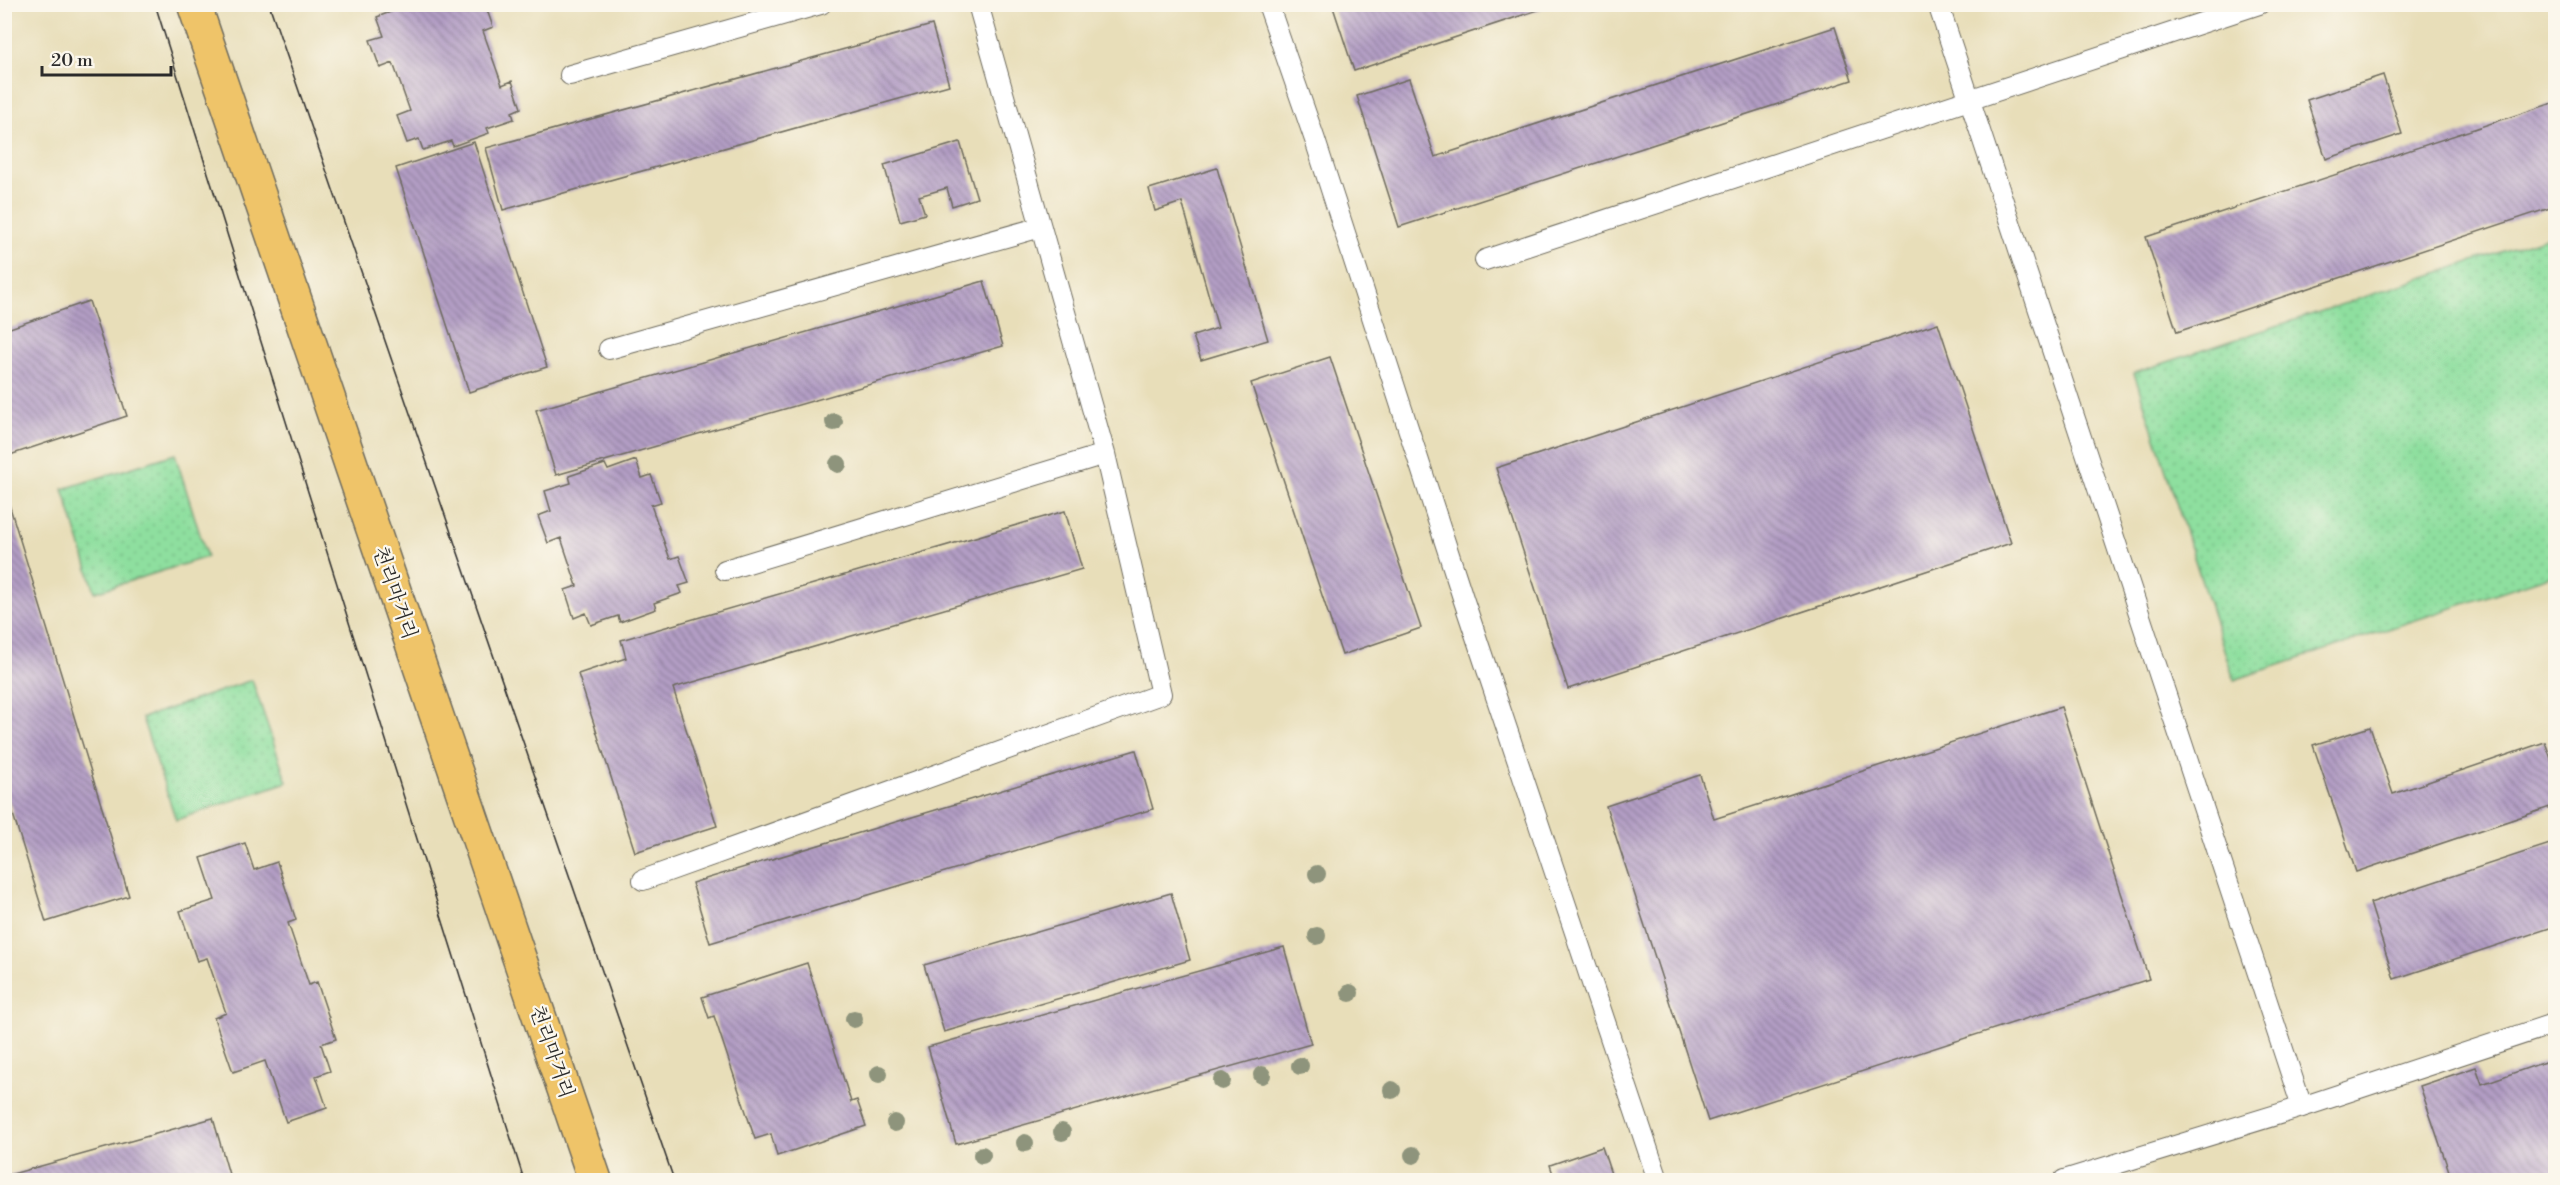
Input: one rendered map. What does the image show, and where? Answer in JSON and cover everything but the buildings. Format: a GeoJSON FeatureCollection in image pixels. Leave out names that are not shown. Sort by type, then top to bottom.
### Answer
{"type":"FeatureCollection","features":[{"type":"Feature","properties":{"kind":"highway","name":"천리마거리"},"geometry":{"type":"LineString","coordinates":[[194,4],[595,1180]]}},
{"type":"Feature","properties":{"kind":"lane"},"geometry":{"type":"LineString","coordinates":[[570,75],[821,4]]}},
{"type":"Feature","properties":{"kind":"lane"},"geometry":{"type":"LineString","coordinates":[[643,880],[1161,694],[1105,454],[978,4]]}},
{"type":"Feature","properties":{"kind":"lane"},"geometry":{"type":"LineString","coordinates":[[1268,4],[1315,140],[1468,612],[1658,1180]]}},
{"type":"Feature","properties":{"kind":"lane"},"geometry":{"type":"LineString","coordinates":[[1938,4],[2302,1107]]}},
{"type":"Feature","properties":{"kind":"lane"},"geometry":{"type":"LineString","coordinates":[[1485,260],[1969,102],[2259,4]]}},
{"type":"Feature","properties":{"kind":"lane"},"geometry":{"type":"LineString","coordinates":[[609,349],[1041,227]]}},
{"type":"Feature","properties":{"kind":"lane"},"geometry":{"type":"LineString","coordinates":[[725,570],[1105,454]]}},
{"type":"Feature","properties":{"kind":"lane"},"geometry":{"type":"LineString","coordinates":[[2064,1180],[2302,1107],[2556,1023]]}},
{"type":"Feature","properties":{"kind":"green space"},"geometry":{"type":"Polygon","coordinates":[[[2555,234],[2555,574],[2234,680],[2134,373],[2555,234]]]}},
{"type":"Feature","properties":{"kind":"green space"},"geometry":{"type":"Polygon","coordinates":[[[175,454],[207,557],[95,592],[63,489],[175,454]]]}},
{"type":"Feature","properties":{"kind":"green space"},"geometry":{"type":"Polygon","coordinates":[[[252,680],[287,782],[176,820],[142,718],[252,680]]]}},
{"type":"Feature","properties":{"kind":"tram line"},"geometry":{"type":"LineString","coordinates":[[155,4],[524,1180]]}},
{"type":"Feature","properties":{"kind":"tram line"},"geometry":{"type":"LineString","coordinates":[[269,4],[674,1180]]}}]}
